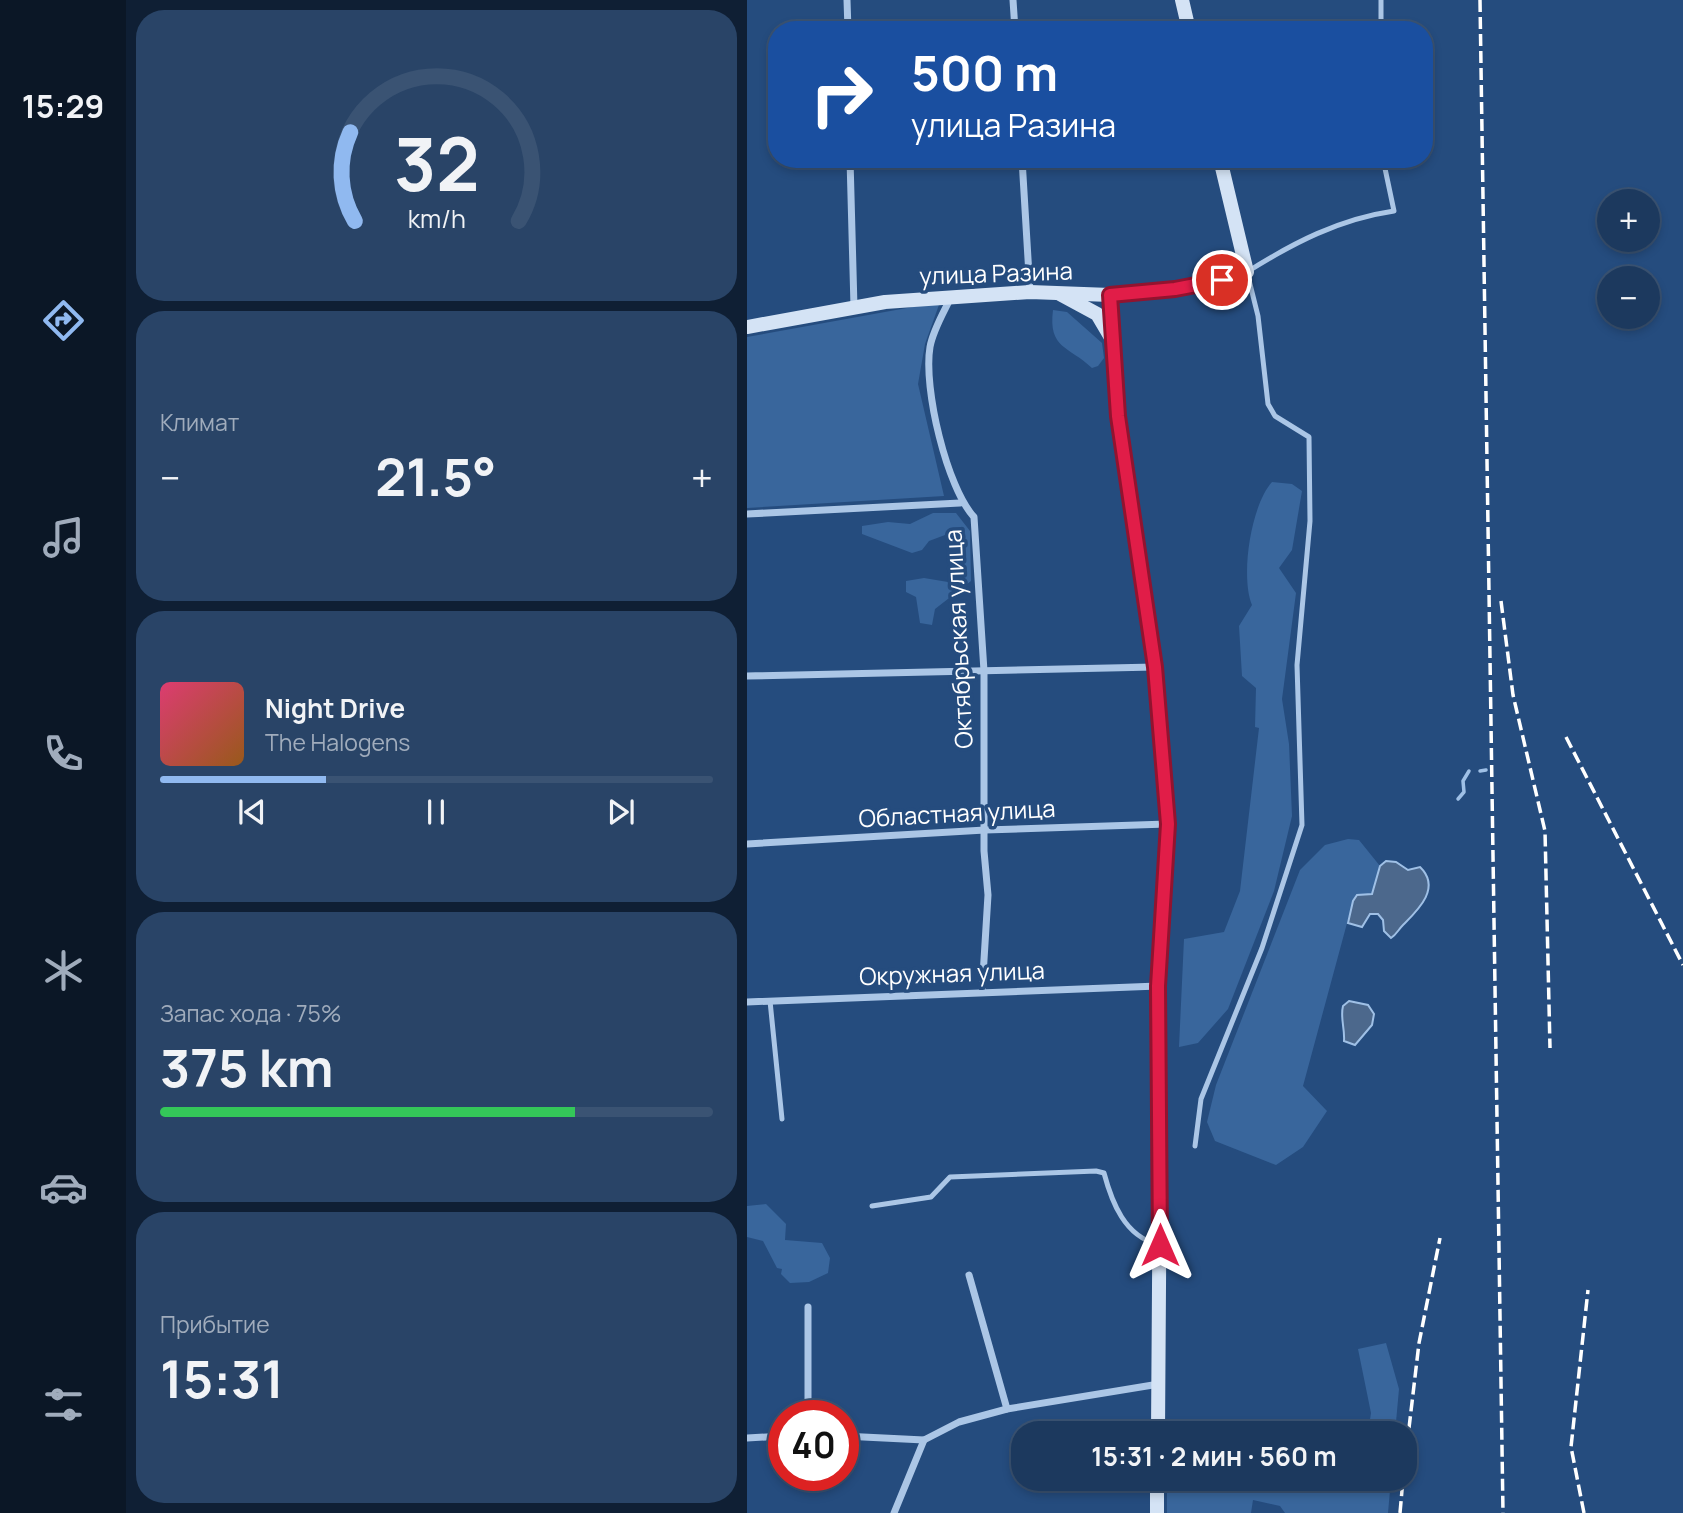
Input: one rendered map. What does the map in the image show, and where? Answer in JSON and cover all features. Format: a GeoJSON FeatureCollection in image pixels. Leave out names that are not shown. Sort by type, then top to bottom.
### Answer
{"type":"FeatureCollection","features":[{"type":"Feature","properties":{"kind":"street"},"geometry":{"type":"LineString","coordinates":[[847,0],[848,21]]}},
{"type":"Feature","properties":{"kind":"street"},"geometry":{"type":"LineString","coordinates":[[1013,0],[1014,21]]}},
{"type":"Feature","properties":{"kind":"street"},"geometry":{"type":"LineString","coordinates":[[1182,0],[1187,21]]}},
{"type":"Feature","properties":{"kind":"street"},"geometry":{"type":"LineString","coordinates":[[850,168],[854,307]]}},
{"type":"Feature","properties":{"kind":"street"},"geometry":{"type":"LineString","coordinates":[[1023,168],[1030,292]]}},
{"type":"Feature","properties":{"kind":"street"},"geometry":{"type":"LineString","coordinates":[[1222,168],[1247,272]]}},
{"type":"Feature","properties":{"kind":"street","name":"улица Разина"},"geometry":{"type":"LineString","coordinates":[[747,327],[854,307],[951,296],[1030,292],[1110,295],[1175,289],[1247,272]]}},
{"type":"Feature","properties":{"kind":"street"},"geometry":{"type":"LineString","coordinates":[[1057,293],[1097,314],[1111,337]]}},
{"type":"Feature","properties":{"kind":"street"},"geometry":{"type":"LineString","coordinates":[[1110,295],[1118,416],[1155,667],[1168,824],[1158,986],[1158,1421]]}},
{"type":"Feature","properties":{"kind":"street","name":"Октябрьская улица"},"geometry":{"type":"LineString","coordinates":[[951,296],[930,346],[929,396],[960,503],[974,517],[984,671],[988,895],[982,992]]}},
{"type":"Feature","properties":{"kind":"street"},"geometry":{"type":"LineString","coordinates":[[747,514],[960,503]]}},
{"type":"Feature","properties":{"kind":"street"},"geometry":{"type":"LineString","coordinates":[[747,676],[1155,667]]}},
{"type":"Feature","properties":{"kind":"street","name":"Областная улица"},"geometry":{"type":"LineString","coordinates":[[747,844],[985,830],[1168,824]]}},
{"type":"Feature","properties":{"kind":"street","name":"Окружная улица"},"geometry":{"type":"LineString","coordinates":[[747,1002],[1158,986]]}},
{"type":"Feature","properties":{"kind":"street"},"geometry":{"type":"LineString","coordinates":[[969,1275],[1008,1409]]}},
{"type":"Feature","properties":{"kind":"street"},"geometry":{"type":"LineString","coordinates":[[808,1307],[808,1400]]}},
{"type":"Feature","properties":{"kind":"street"},"geometry":{"type":"LineString","coordinates":[[859,1437],[924,1440],[959,1422],[1008,1409],[1159,1384]]}},
{"type":"Feature","properties":{"kind":"street"},"geometry":{"type":"LineString","coordinates":[[747,1438],[768,1437]]}},
{"type":"Feature","properties":{"kind":"street"},"geometry":{"type":"LineString","coordinates":[[894,1513],[924,1440]]}},
{"type":"Feature","properties":{"kind":"street"},"geometry":{"type":"LineString","coordinates":[[1157,1491],[1157,1513]]}},
{"type":"Feature","properties":{"kind":"lane"},"geometry":{"type":"LineString","coordinates":[[1381,0],[1381,21]]}},
{"type":"Feature","properties":{"kind":"lane"},"geometry":{"type":"LineString","coordinates":[[1195,1146],[1201,1099],[1262,948],[1302,825],[1297,665],[1309,521],[1309,438],[1275,416],[1268,404],[1258,316],[1247,272],[1281,251],[1343,222],[1394,211],[1385,168]]}},
{"type":"Feature","properties":{"kind":"lane"},"geometry":{"type":"LineString","coordinates":[[770,1001],[782,1119]]}},
{"type":"Feature","properties":{"kind":"lane"},"geometry":{"type":"LineString","coordinates":[[872,1206],[931,1197],[950,1177],[1096,1171],[1104,1173],[1130,1232],[1143,1241],[1160,1245]]}},
{"type":"Feature","properties":{"kind":"shaded area"},"geometry":{"type":"Polygon","coordinates":[[[940,302],[925,344],[918,384],[944,496],[747,508],[747,337],[940,302]]]}},
{"type":"Feature","properties":{"kind":"shaded area"},"geometry":{"type":"Polygon","coordinates":[[[1053,310],[1067,312],[1102,343],[1104,358],[1098,366],[1092,368],[1057,340],[1052,323],[1053,310]]]}},
{"type":"Feature","properties":{"kind":"shaded area"},"geometry":{"type":"Polygon","coordinates":[[[1272,482],[1292,484],[1302,491],[1292,550],[1279,568],[1296,593],[1282,699],[1289,744],[1292,816],[1274,891],[1228,1009],[1198,1043],[1179,1047],[1184,939],[1224,932],[1240,891],[1259,728],[1255,727],[1256,688],[1242,676],[1239,626],[1252,605],[1247,577],[1253,523],[1258,507],[1272,482]]]}},
{"type":"Feature","properties":{"kind":"shaded area"},"geometry":{"type":"Polygon","coordinates":[[[933,513],[956,513],[970,531],[971,581],[935,609],[932,625],[920,623],[916,597],[906,592],[906,581],[924,578],[948,582],[956,574],[962,536],[945,535],[929,541],[922,550],[912,553],[862,534],[862,526],[888,522],[910,524],[933,513]]]}},
{"type":"Feature","properties":{"kind":"shaded area"},"geometry":{"type":"Polygon","coordinates":[[[1348,839],[1359,840],[1380,866],[1372,894],[1357,895],[1353,901],[1303,1086],[1327,1111],[1303,1147],[1276,1165],[1215,1141],[1207,1122],[1216,1085],[1300,870],[1325,845],[1348,839]]]}},
{"type":"Feature","properties":{"kind":"shaded area"},"geometry":{"type":"Polygon","coordinates":[[[1386,861],[1396,862],[1408,870],[1420,867],[1429,883],[1425,899],[1391,938],[1384,931],[1383,920],[1378,914],[1370,914],[1362,927],[1348,923],[1353,901],[1357,895],[1372,894],[1380,866],[1386,861]]]}},
{"type":"Feature","properties":{"kind":"shaded area"},"geometry":{"type":"Polygon","coordinates":[[[1349,1001],[1368,1005],[1374,1014],[1372,1025],[1355,1045],[1344,1041],[1342,1010],[1349,1001]]]}},
{"type":"Feature","properties":{"kind":"shaded area"},"geometry":{"type":"Polygon","coordinates":[[[766,1204],[786,1224],[785,1240],[822,1243],[830,1258],[828,1273],[809,1282],[790,1283],[781,1274],[782,1269],[777,1268],[763,1241],[747,1237],[747,1206],[766,1204]]]}},
{"type":"Feature","properties":{"kind":"shaded area"},"geometry":{"type":"Polygon","coordinates":[[[1386,1343],[1399,1389],[1396,1421],[1370,1421],[1371,1413],[1358,1349],[1386,1343]]]}},
{"type":"Feature","properties":{"kind":"shaded area"},"geometry":{"type":"Polygon","coordinates":[[[1167,1491],[1390,1491],[1388,1513],[1285,1513],[1280,1506],[1253,1500],[1251,1513],[1167,1513],[1167,1491]]]}},
{"type":"Feature","properties":{"kind":"waterway"},"geometry":{"type":"LineString","coordinates":[[1480,771],[1486,770]]}},
{"type":"Feature","properties":{"kind":"waterway"},"geometry":{"type":"LineString","coordinates":[[1458,799],[1464,792],[1463,781],[1469,771]]}},
{"type":"Feature","properties":{"kind":"railway"},"geometry":{"type":"LineString","coordinates":[[1480,0],[1503,1513]]}},
{"type":"Feature","properties":{"kind":"railway"},"geometry":{"type":"LineString","coordinates":[[1501,601],[1513,695],[1545,831],[1550,1048]]}},
{"type":"Feature","properties":{"kind":"railway"},"geometry":{"type":"LineString","coordinates":[[1566,737],[1683,965]]}},
{"type":"Feature","properties":{"kind":"railway"},"geometry":{"type":"LineString","coordinates":[[1410,1421],[1419,1343],[1440,1238]]}},
{"type":"Feature","properties":{"kind":"railway"},"geometry":{"type":"LineString","coordinates":[[1584,1513],[1571,1447],[1588,1290]]}},
{"type":"Feature","properties":{"kind":"railway"},"geometry":{"type":"LineString","coordinates":[[1400,1513],[1402,1491]]}},
{"type":"Feature","properties":{"kind":"route"},"geometry":{"type":"LineString","coordinates":[[1160,1245],[1158,986],[1168,824],[1155,667],[1118,416],[1110,295],[1175,289],[1222,280]]}}]}
